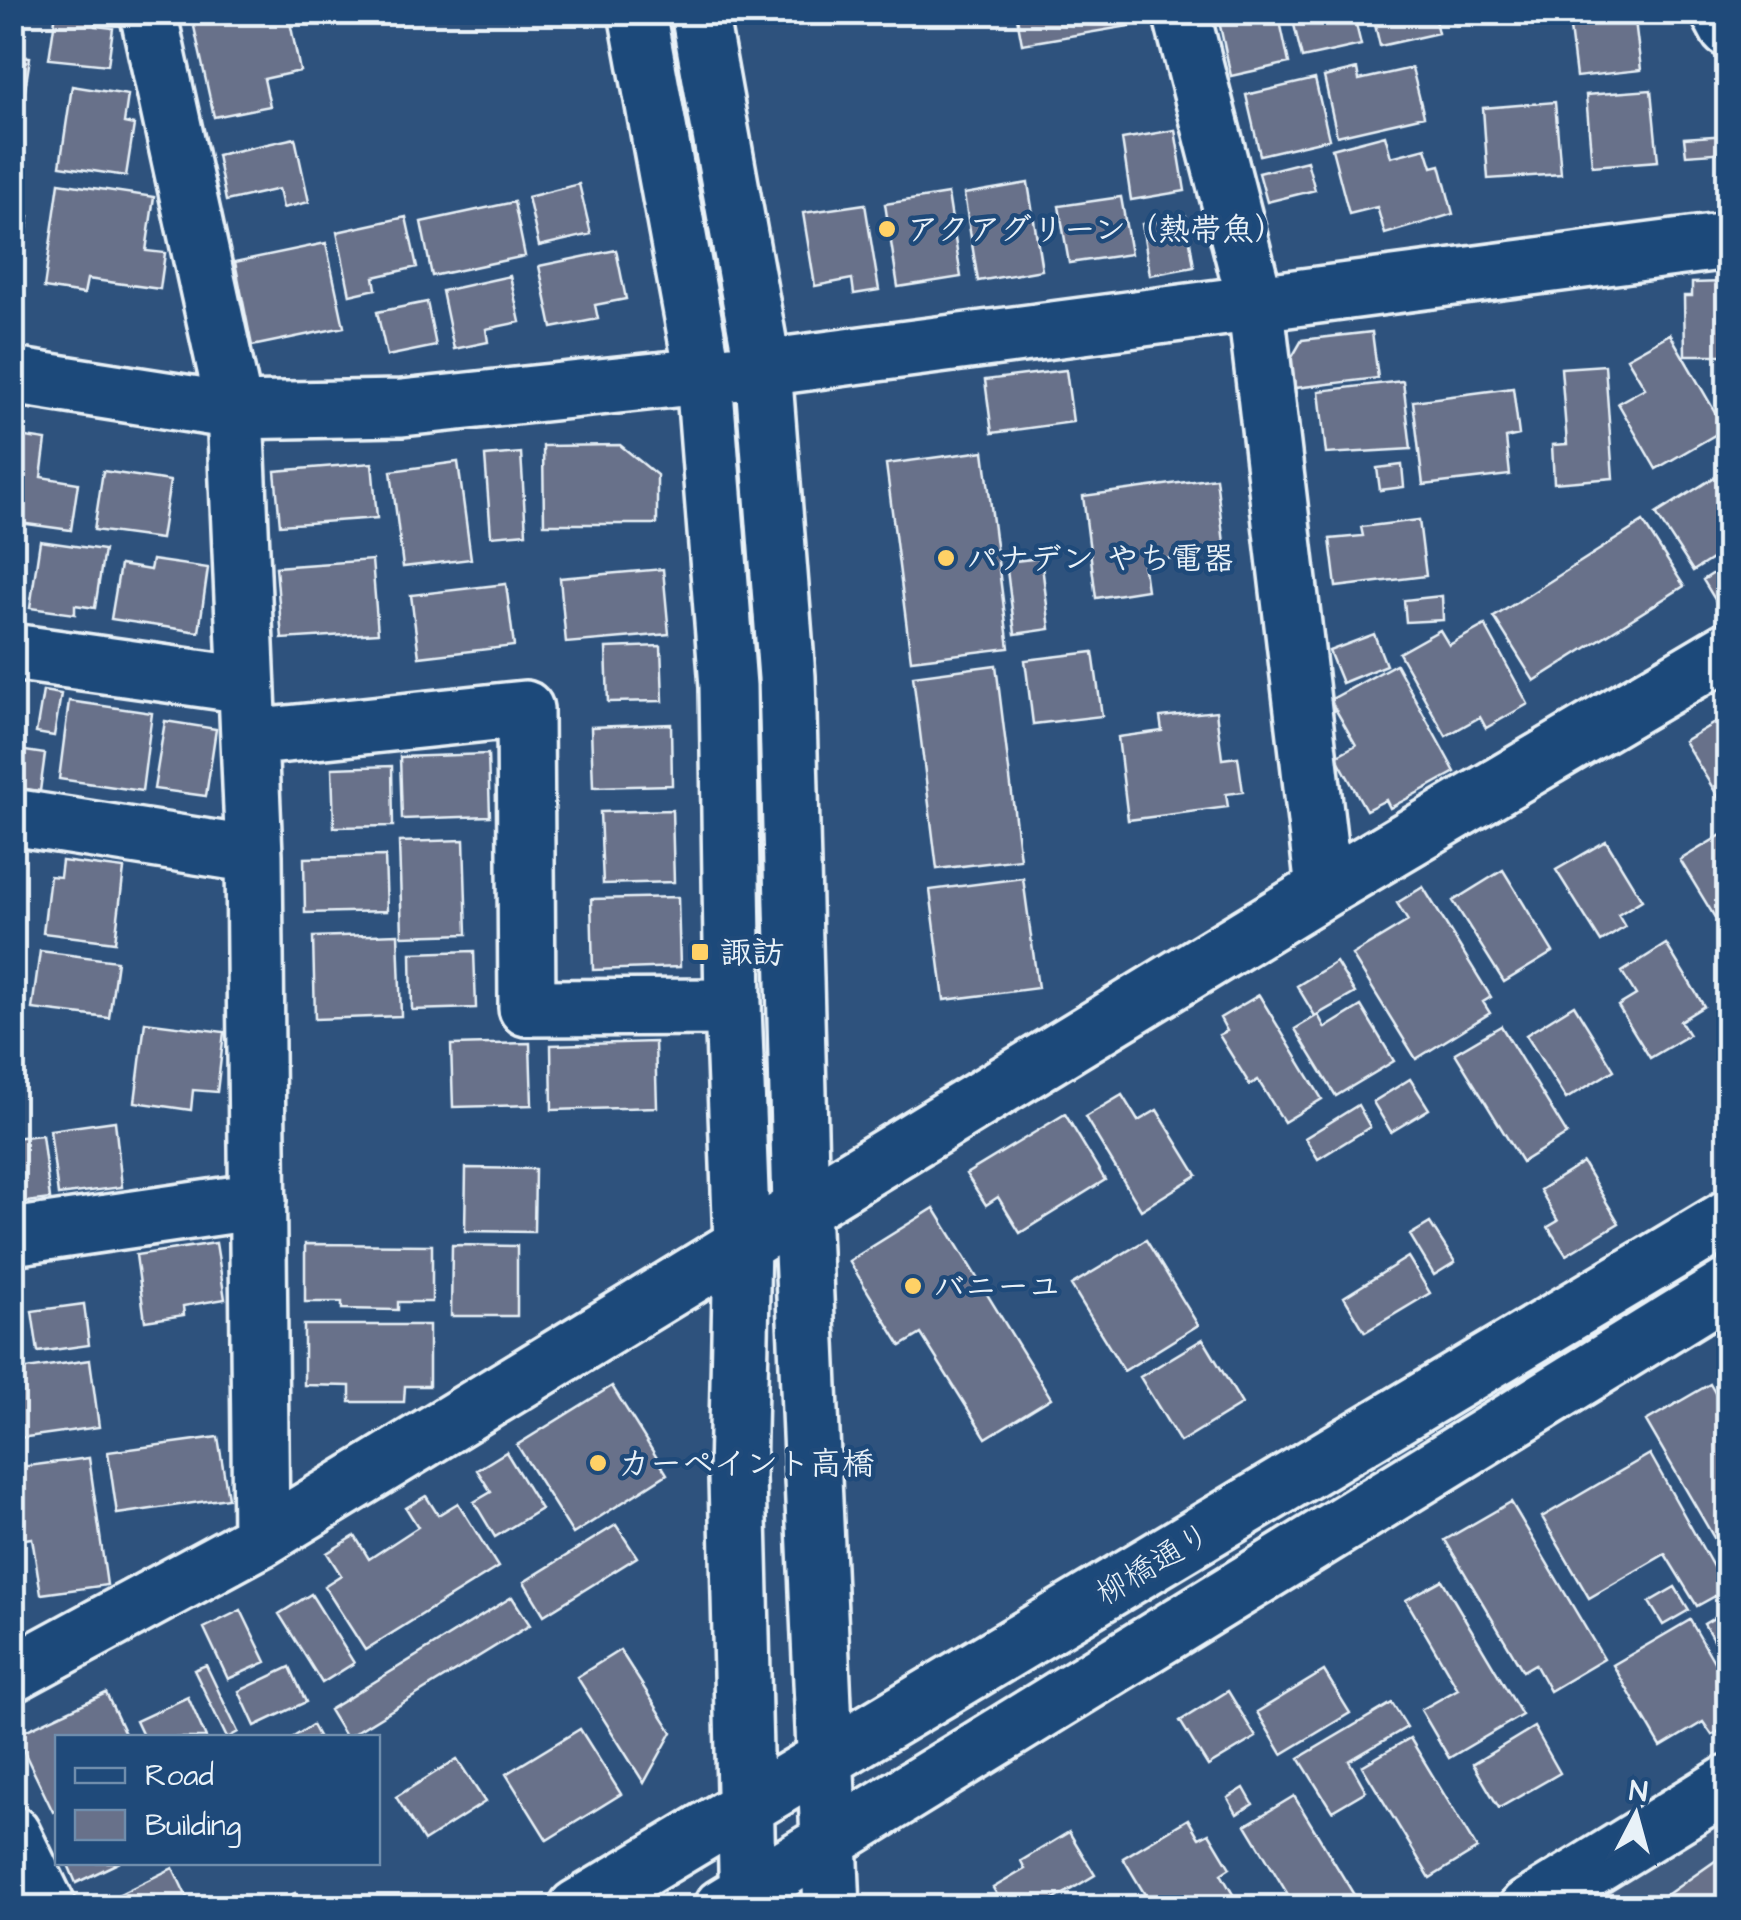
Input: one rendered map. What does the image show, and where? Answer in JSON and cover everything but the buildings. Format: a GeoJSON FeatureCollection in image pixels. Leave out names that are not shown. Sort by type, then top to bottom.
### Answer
{"type":"FeatureCollection","features":[{"type":"Feature","properties":{"kind":"street"},"geometry":{"type":"LineString","coordinates":[[148,12],[235,411],[254,856],[261,1539]]}},
{"type":"Feature","properties":{"kind":"street"},"geometry":{"type":"LineString","coordinates":[[638,12],[704,378],[728,686],[732,1007],[742,1242],[738,1478],[743,1808],[739,1903]]}},
{"type":"Feature","properties":{"kind":"street"},"geometry":{"type":"LineString","coordinates":[[699,12],[763,368],[787,677],[801,1207],[832,1908]]}},
{"type":"Feature","properties":{"kind":"street"},"geometry":{"type":"LineString","coordinates":[[1181,12],[1255,300],[1324,889]]}},
{"type":"Feature","properties":{"kind":"street"},"geometry":{"type":"LineString","coordinates":[[1718,12],[1728,29]]}},
{"type":"Feature","properties":{"kind":"street"},"geometry":{"type":"LineString","coordinates":[[12,376],[235,411],[402,408],[704,378],[1255,300],[1728,241]]}},
{"type":"Feature","properties":{"kind":"street"},"geometry":{"type":"LineString","coordinates":[[12,1674],[261,1539],[1324,889],[1728,650]]}},
{"type":"Feature","properties":{"kind":"street"},"geometry":{"type":"LineString","coordinates":[[12,652],[248,712],[525,710],[526,1008],[732,1007]]}},
{"type":"Feature","properties":{"kind":"street"},"geometry":{"type":"LineString","coordinates":[[12,816],[254,856]]}},
{"type":"Feature","properties":{"kind":"street"},"geometry":{"type":"LineString","coordinates":[[12,1238],[258,1200]]}},
{"type":"Feature","properties":{"kind":"street","name":"柳橋通り"},"geometry":{"type":"LineString","coordinates":[[577,1908],[1728,1218]]}},
{"type":"Feature","properties":{"kind":"street","name":"柳橋通り"},"geometry":{"type":"LineString","coordinates":[[739,1903],[1728,1288]]}},
{"type":"Feature","properties":{"kind":"street"},"geometry":{"type":"LineString","coordinates":[[1527,1908],[1728,1784]]}},
{"type":"Feature","properties":{"kind":"street"},"geometry":{"type":"LineString","coordinates":[[12,1834],[48,1908]]}},
{"type":"Feature","properties":{"kind":"shaded area"},"geometry":{"type":"Polygon","coordinates":[[[1728,1819],[1728,1907],[1581,1907],[1728,1819]]]}},
{"type":"Feature","properties":{"kind":"place","name":"アクアグリーン（熱帯魚）"},"geometry":{"type":"Point","coordinates":[887,229]}},
{"type":"Feature","properties":{"kind":"place","name":"パナデン やち電器"},"geometry":{"type":"Point","coordinates":[946,558]}},
{"type":"Feature","properties":{"kind":"place","name":"諏訪"},"geometry":{"type":"Point","coordinates":[700,952]}},
{"type":"Feature","properties":{"kind":"place","name":"バニーユ"},"geometry":{"type":"Point","coordinates":[913,1286]}},
{"type":"Feature","properties":{"kind":"place","name":"カーペイント高橋"},"geometry":{"type":"Point","coordinates":[598,1463]}}]}
